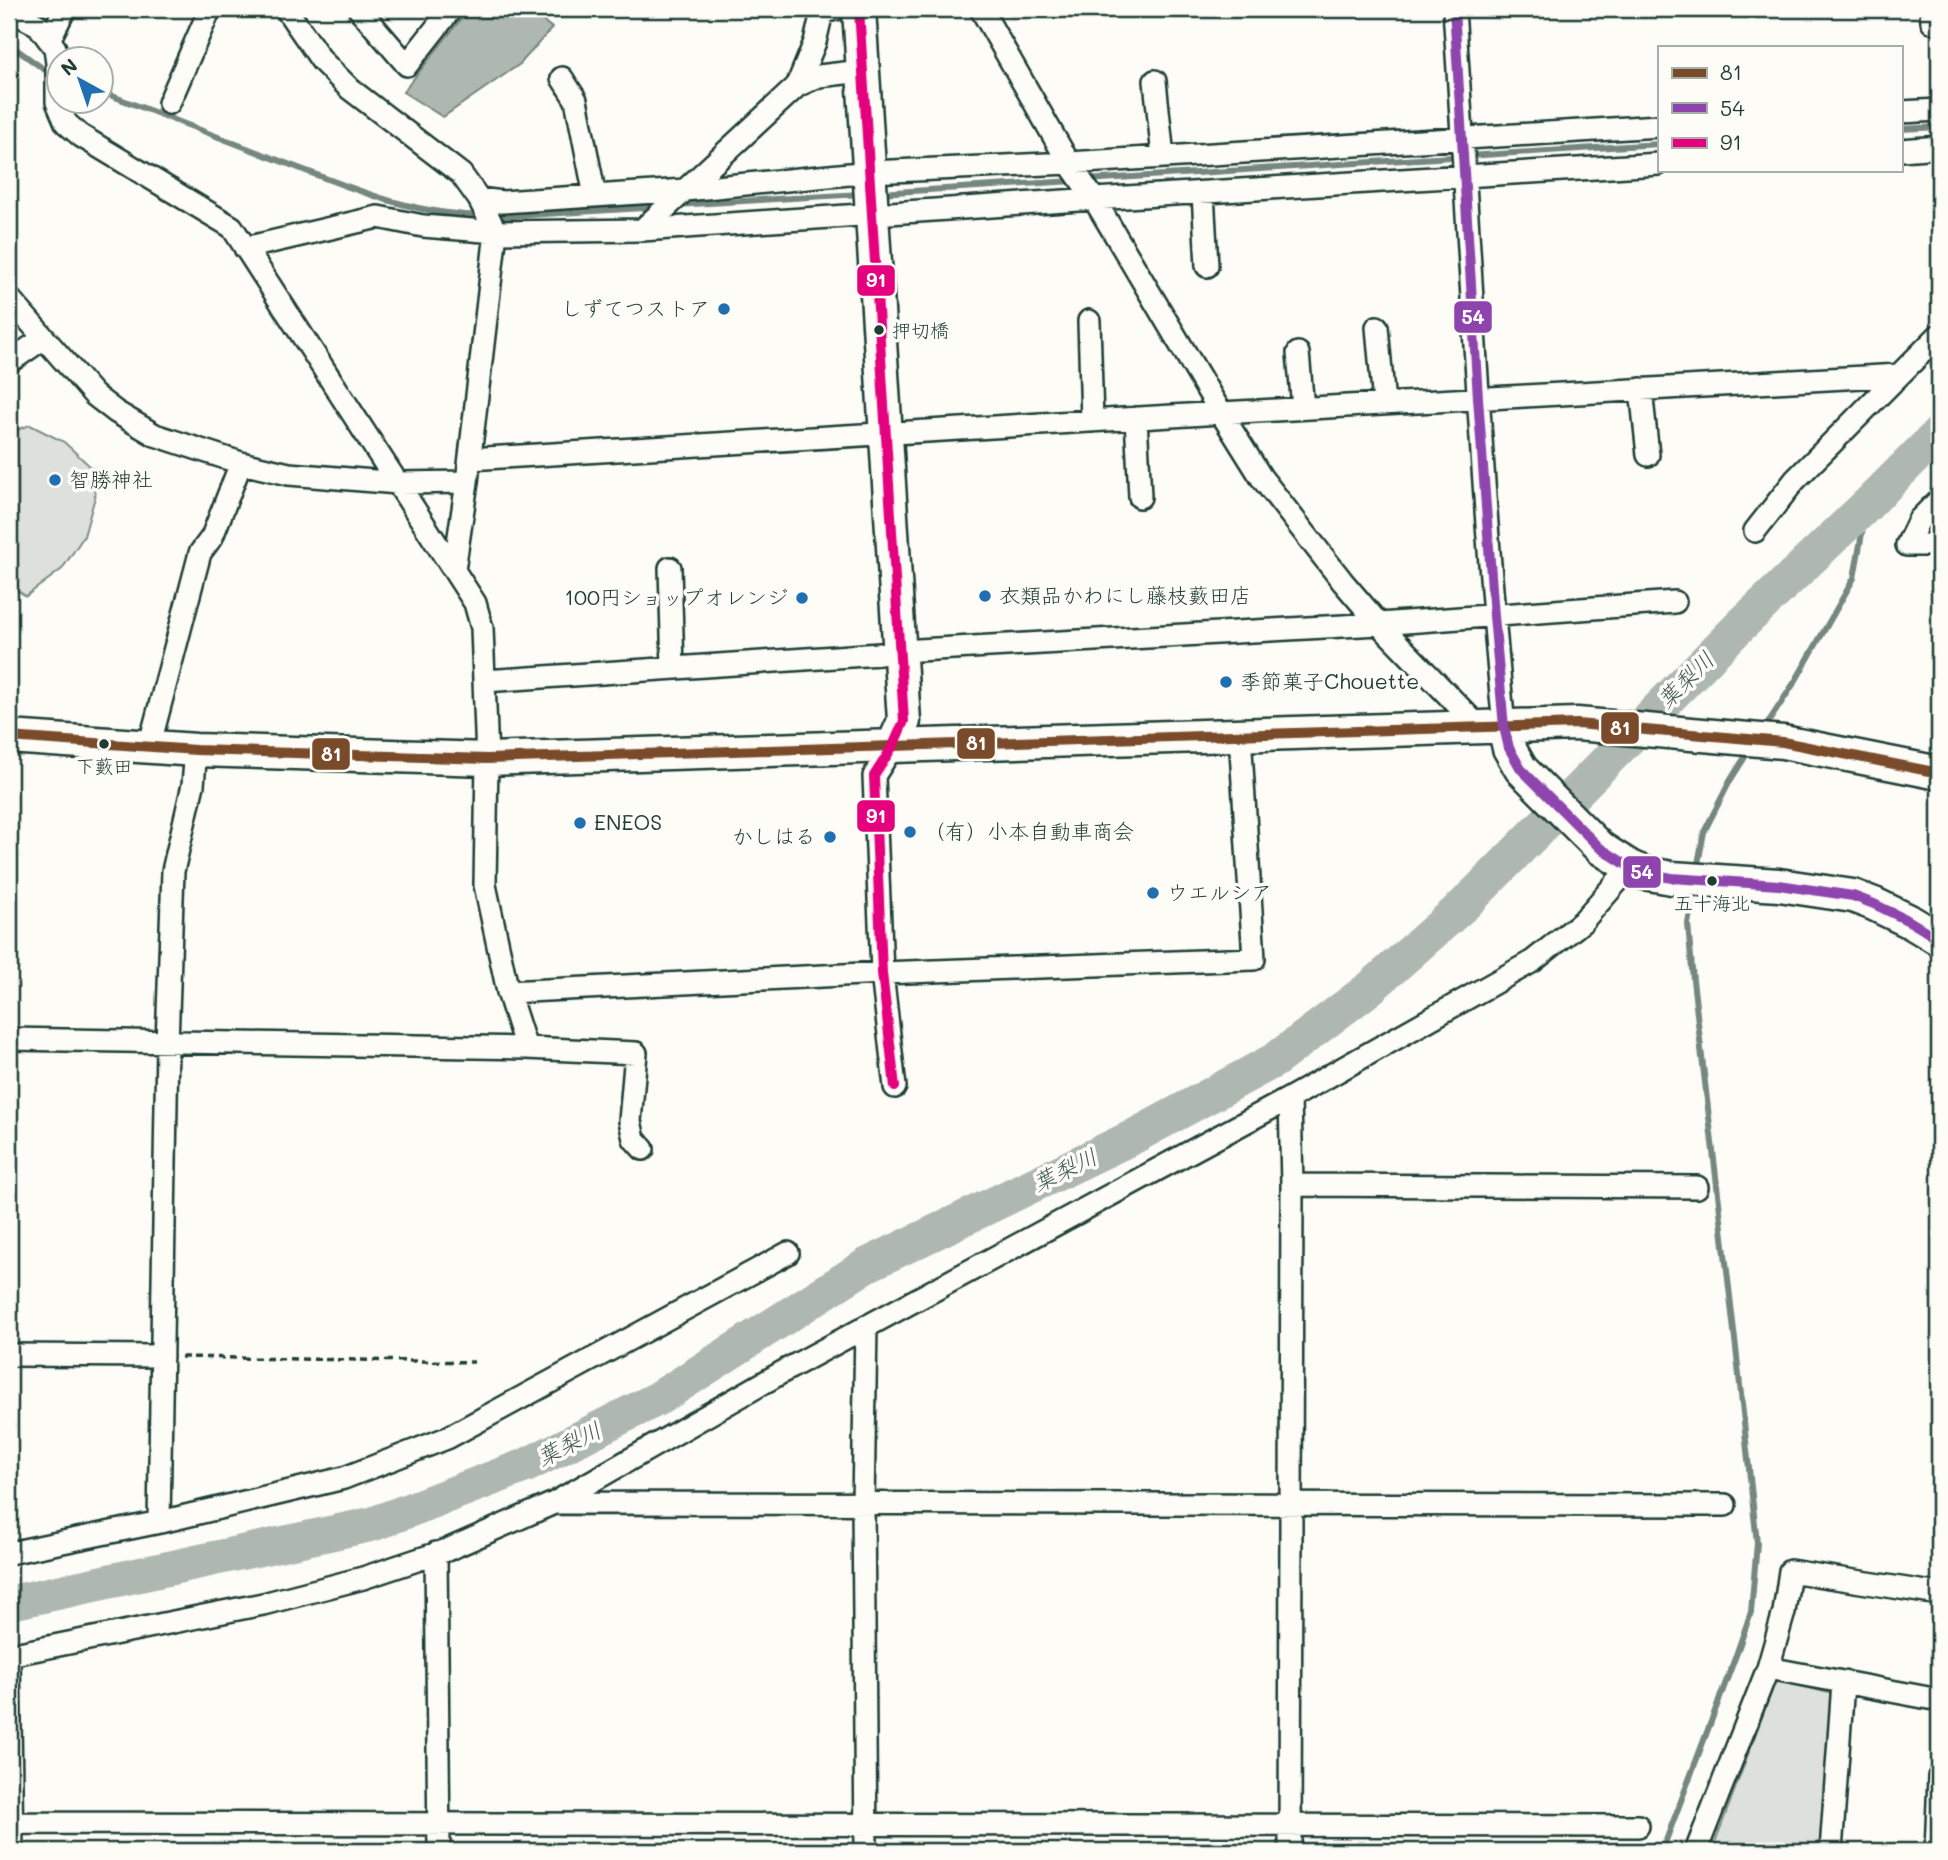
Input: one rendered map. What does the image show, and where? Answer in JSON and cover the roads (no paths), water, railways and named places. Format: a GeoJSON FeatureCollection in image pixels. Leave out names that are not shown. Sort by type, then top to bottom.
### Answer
{"type":"FeatureCollection","features":[{"type":"Feature","properties":{"kind":"main road"},"geometry":{"type":"LineString","coordinates":[[848,9],[857,71],[867,216],[890,652],[883,729],[892,746]]}},
{"type":"Feature","properties":{"kind":"main road"},"geometry":{"type":"LineString","coordinates":[[857,71],[859,9]]}},
{"type":"Feature","properties":{"kind":"main road"},"geometry":{"type":"LineString","coordinates":[[9,737],[196,750],[487,759],[1577,723],[1783,743],[1939,773]]}},
{"type":"Feature","properties":{"kind":"main road"},"geometry":{"type":"LineString","coordinates":[[1492,727],[1521,769],[1600,848],[1630,867],[1644,873],[1672,878],[1779,885],[1853,896],[1874,904],[1939,939]]}},
{"type":"Feature","properties":{"kind":"street"},"geometry":{"type":"LineString","coordinates":[[49,40],[65,9]]}},
{"type":"Feature","properties":{"kind":"street"},"geometry":{"type":"LineString","coordinates":[[169,103],[210,9]]}},
{"type":"Feature","properties":{"kind":"street"},"geometry":{"type":"LineString","coordinates":[[286,9],[322,61],[350,89],[461,174],[479,199],[496,232],[470,459],[454,570]]}},
{"type":"Feature","properties":{"kind":"street"},"geometry":{"type":"LineString","coordinates":[[359,9],[407,65],[451,9]]}},
{"type":"Feature","properties":{"kind":"street"},"geometry":{"type":"LineString","coordinates":[[797,86],[815,42],[822,12],[836,9]]}},
{"type":"Feature","properties":{"kind":"street"},"geometry":{"type":"LineString","coordinates":[[981,9],[1069,163],[1094,199],[1261,477],[1379,624],[1492,727]]}},
{"type":"Feature","properties":{"kind":"street"},"geometry":{"type":"LineString","coordinates":[[1454,9],[1494,616],[1492,727]]}},
{"type":"Feature","properties":{"kind":"street"},"geometry":{"type":"LineString","coordinates":[[1931,9],[1932,22],[1939,23]]}},
{"type":"Feature","properties":{"kind":"street"},"geometry":{"type":"LineString","coordinates":[[9,10],[38,25],[55,47],[57,102],[66,123],[81,136],[232,227],[475,603],[482,628],[487,759],[485,884],[508,992],[526,1048]]}},
{"type":"Feature","properties":{"kind":"street"},"geometry":{"type":"LineString","coordinates":[[642,230],[797,86],[819,76],[857,71]]}},
{"type":"Feature","properties":{"kind":"street"},"geometry":{"type":"LineString","coordinates":[[562,78],[576,100],[595,196]]}},
{"type":"Feature","properties":{"kind":"street"},"geometry":{"type":"LineString","coordinates":[[1155,81],[1163,157]]}},
{"type":"Feature","properties":{"kind":"street"},"geometry":{"type":"LineString","coordinates":[[1902,112],[1939,110]]}},
{"type":"Feature","properties":{"kind":"street"},"geometry":{"type":"LineString","coordinates":[[479,199],[502,202],[685,190],[864,173],[1069,163],[1658,126]]}},
{"type":"Feature","properties":{"kind":"street"},"geometry":{"type":"LineString","coordinates":[[1902,150],[1939,147]]}},
{"type":"Feature","properties":{"kind":"street"},"geometry":{"type":"LineString","coordinates":[[245,248],[378,217],[423,226],[496,232],[642,230],[1658,164]]}},
{"type":"Feature","properties":{"kind":"street"},"geometry":{"type":"LineString","coordinates":[[1203,193],[1207,266]]}},
{"type":"Feature","properties":{"kind":"street"},"geometry":{"type":"LineString","coordinates":[[9,298],[94,395],[116,412],[155,435],[241,463],[289,474],[398,482],[467,482]]}},
{"type":"Feature","properties":{"kind":"street"},"geometry":{"type":"LineString","coordinates":[[1089,321],[1092,421]]}},
{"type":"Feature","properties":{"kind":"street"},"geometry":{"type":"LineString","coordinates":[[1377,327],[1384,404]]}},
{"type":"Feature","properties":{"kind":"street"},"geometry":{"type":"LineString","coordinates":[[1755,531],[1795,480],[1939,335]]}},
{"type":"Feature","properties":{"kind":"street"},"geometry":{"type":"LineString","coordinates":[[9,362],[44,338]]}},
{"type":"Feature","properties":{"kind":"street"},"geometry":{"type":"LineString","coordinates":[[1298,353],[1303,408]]}},
{"type":"Feature","properties":{"kind":"street"},"geometry":{"type":"LineString","coordinates":[[470,459],[1899,375]]}},
{"type":"Feature","properties":{"kind":"street"},"geometry":{"type":"LineString","coordinates":[[1641,390],[1648,455]]}},
{"type":"Feature","properties":{"kind":"street"},"geometry":{"type":"LineString","coordinates":[[1136,418],[1139,497]]}},
{"type":"Feature","properties":{"kind":"street"},"geometry":{"type":"LineString","coordinates":[[149,747],[200,553],[212,537],[241,463]]}},
{"type":"Feature","properties":{"kind":"street"},"geometry":{"type":"LineString","coordinates":[[1939,500],[1919,520],[1907,545],[1939,545]]}},
{"type":"Feature","properties":{"kind":"street"},"geometry":{"type":"LineString","coordinates":[[670,568],[673,668]]}},
{"type":"Feature","properties":{"kind":"street"},"geometry":{"type":"LineString","coordinates":[[484,681],[890,652],[1379,624],[1675,603]]}},
{"type":"Feature","properties":{"kind":"street"},"geometry":{"type":"LineString","coordinates":[[508,992],[882,973],[1254,959],[1240,734]]}},
{"type":"Feature","properties":{"kind":"street"},"geometry":{"type":"LineString","coordinates":[[892,746],[874,776],[882,973],[895,1087]]}},
{"type":"Feature","properties":{"kind":"street"},"geometry":{"type":"LineString","coordinates":[[159,1522],[167,1042],[173,871],[193,785],[196,750]]}},
{"type":"Feature","properties":{"kind":"street"},"geometry":{"type":"LineString","coordinates":[[12,1851],[9,1655],[263,1604],[363,1578],[436,1553],[554,1503],[866,1326],[1290,1098],[1533,961],[1583,922],[1630,867]]}},
{"type":"Feature","properties":{"kind":"street"},"geometry":{"type":"LineString","coordinates":[[9,1039],[526,1048],[636,1053],[631,1121],[634,1139],[643,1149]]}},
{"type":"Feature","properties":{"kind":"street"},"geometry":{"type":"LineString","coordinates":[[1290,1098],[1290,1851]]}},
{"type":"Feature","properties":{"kind":"street"},"geometry":{"type":"LineString","coordinates":[[1292,1185],[1697,1187]]}},
{"type":"Feature","properties":{"kind":"street"},"geometry":{"type":"LineString","coordinates":[[9,1553],[159,1522],[344,1478],[447,1438],[788,1254]]}},
{"type":"Feature","properties":{"kind":"street"},"geometry":{"type":"LineString","coordinates":[[866,1326],[863,1505],[866,1851]]}},
{"type":"Feature","properties":{"kind":"street"},"geometry":{"type":"LineString","coordinates":[[9,1354],[162,1356]]}},
{"type":"Feature","properties":{"kind":"street"},"geometry":{"type":"LineString","coordinates":[[554,1503],[1725,1505]]}},
{"type":"Feature","properties":{"kind":"street"},"geometry":{"type":"LineString","coordinates":[[436,1553],[439,1851]]}},
{"type":"Feature","properties":{"kind":"street"},"geometry":{"type":"LineString","coordinates":[[1696,1851],[1768,1668],[1784,1612],[1790,1571],[1939,1594]]}},
{"type":"Feature","properties":{"kind":"street"},"geometry":{"type":"LineString","coordinates":[[1768,1668],[1939,1700]]}},
{"type":"Feature","properties":{"kind":"street"},"geometry":{"type":"LineString","coordinates":[[1831,1851],[1843,1683]]}},
{"type":"Feature","properties":{"kind":"street"},"geometry":{"type":"LineString","coordinates":[[1936,1851],[1939,1777]]}},
{"type":"Feature","properties":{"kind":"street"},"geometry":{"type":"LineString","coordinates":[[10,1823],[1638,1826]]}},
{"type":"Feature","properties":{"kind":"waterway"},"geometry":{"type":"LineString","coordinates":[[9,44],[46,70]]}},
{"type":"Feature","properties":{"kind":"waterway"},"geometry":{"type":"LineString","coordinates":[[116,97],[381,198],[431,211],[484,216]]}},
{"type":"Feature","properties":{"kind":"waterway"},"geometry":{"type":"LineString","coordinates":[[1902,129],[1939,127]]}},
{"type":"Feature","properties":{"kind":"waterway"},"geometry":{"type":"LineString","coordinates":[[1085,180],[1658,144]]}},
{"type":"Feature","properties":{"kind":"waterway"},"geometry":{"type":"LineString","coordinates":[[879,193],[1074,181]]}},
{"type":"Feature","properties":{"kind":"waterway"},"geometry":{"type":"LineString","coordinates":[[676,205],[861,194]]}},
{"type":"Feature","properties":{"kind":"waterway"},"geometry":{"type":"LineString","coordinates":[[495,217],[659,207]]}},
{"type":"Feature","properties":{"kind":"waterway","name":"葉梨川"},"geometry":{"type":"LineString","coordinates":[[9,1603],[373,1524],[527,1465],[659,1398],[867,1265],[1133,1137],[1275,1060],[1369,989],[1465,904],[1738,628],[1939,433]]}},
{"type":"Feature","properties":{"kind":"waterway"},"geometry":{"type":"LineString","coordinates":[[1762,732],[1796,680],[1854,578],[1867,505]]}},
{"type":"Feature","properties":{"kind":"waterway"},"geometry":{"type":"LineString","coordinates":[[1697,869],[1704,832],[1750,749]]}},
{"type":"Feature","properties":{"kind":"waterway"},"geometry":{"type":"LineString","coordinates":[[1662,1851],[1751,1612],[1757,1543],[1693,980],[1688,924],[1694,887]]}},
{"type":"Feature","properties":{"kind":"place","name":"しずてつストア"},"geometry":{"type":"Point","coordinates":[724,309]}},
{"type":"Feature","properties":{"kind":"place","name":"押切橋"},"geometry":{"type":"Point","coordinates":[879,330]}},
{"type":"Feature","properties":{"kind":"place","name":"智勝神社"},"geometry":{"type":"Point","coordinates":[55,480]}},
{"type":"Feature","properties":{"kind":"place","name":"衣類品かわにし藤枝藪田店"},"geometry":{"type":"Point","coordinates":[985,596]}},
{"type":"Feature","properties":{"kind":"place","name":"100円ショップオレンジ"},"geometry":{"type":"Point","coordinates":[802,598]}},
{"type":"Feature","properties":{"kind":"place","name":"季節菓子Chouette"},"geometry":{"type":"Point","coordinates":[1226,682]}},
{"type":"Feature","properties":{"kind":"place","name":"下藪田"},"geometry":{"type":"Point","coordinates":[104,744]}},
{"type":"Feature","properties":{"kind":"place","name":"ENEOS"},"geometry":{"type":"Point","coordinates":[580,823]}},
{"type":"Feature","properties":{"kind":"place","name":"（有）小本自動車商会"},"geometry":{"type":"Point","coordinates":[910,832]}},
{"type":"Feature","properties":{"kind":"place","name":"かしはる"},"geometry":{"type":"Point","coordinates":[830,837]}},
{"type":"Feature","properties":{"kind":"place","name":"五十海北"},"geometry":{"type":"Point","coordinates":[1712,881]}},
{"type":"Feature","properties":{"kind":"place","name":"ウエルシア"},"geometry":{"type":"Point","coordinates":[1153,893]}}]}
